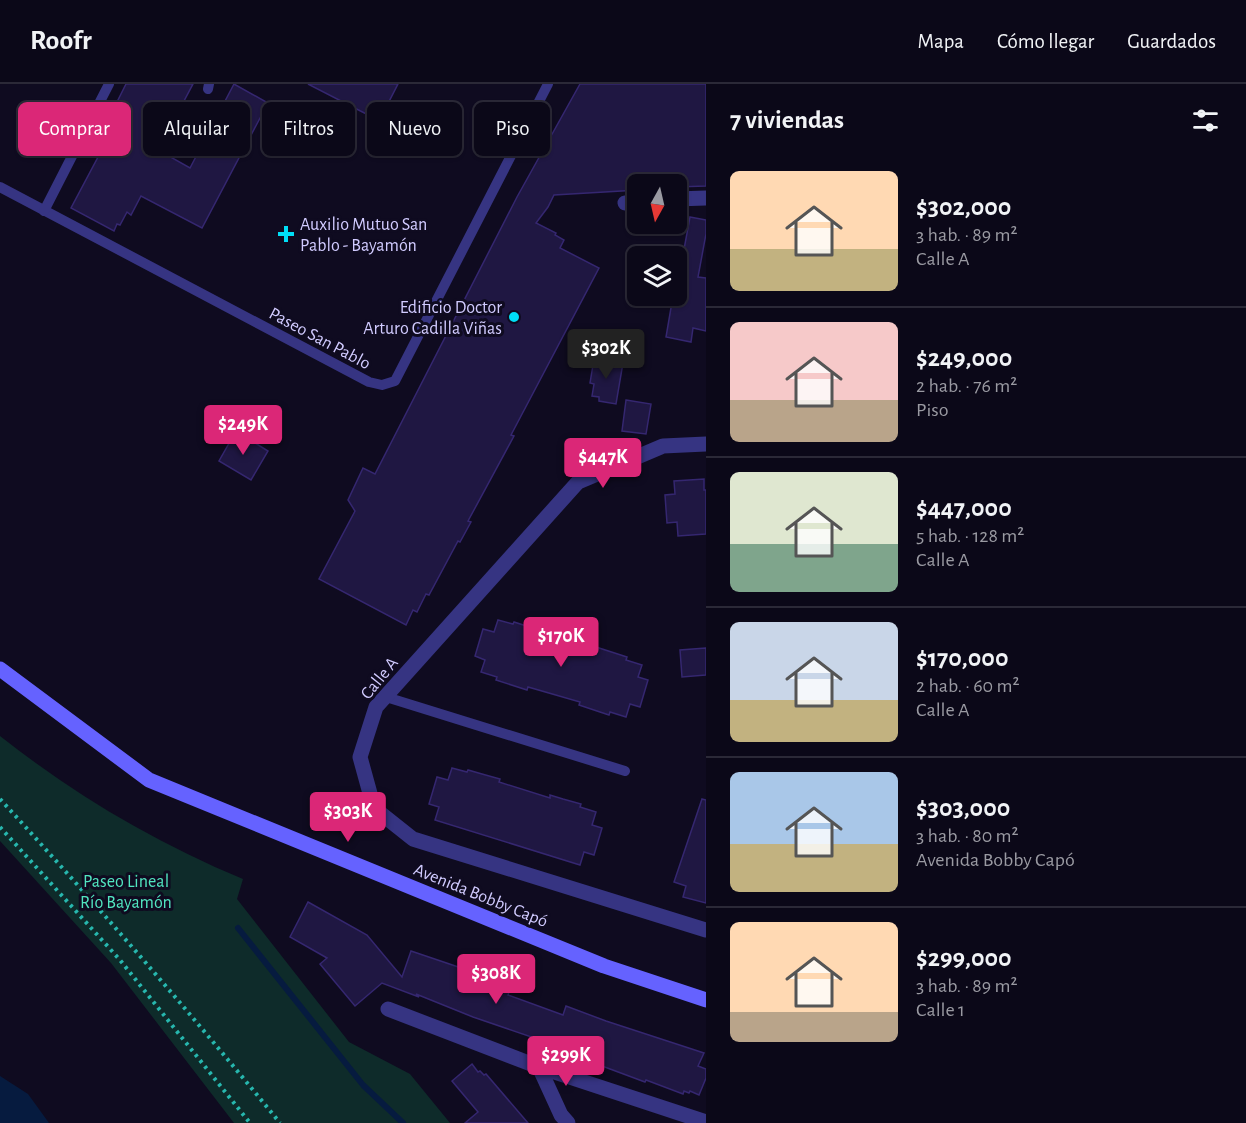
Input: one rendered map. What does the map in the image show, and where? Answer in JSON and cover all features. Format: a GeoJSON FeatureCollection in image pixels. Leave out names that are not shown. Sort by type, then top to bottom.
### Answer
{"type":"FeatureCollection","features":[{"type":"Feature","properties":{"kind":"street"},"geometry":{"type":"LineString","coordinates":[[687,199],[706,198]]}},
{"type":"Feature","properties":{"kind":"street","name":"Calle A"},"geometry":{"type":"LineString","coordinates":[[706,444],[663,446],[578,482],[376,707],[360,757],[374,808],[413,839],[706,930]]}},
{"type":"Feature","properties":{"kind":"street","name":"Avenida Bobby Capó"},"geometry":{"type":"LineString","coordinates":[[0,669],[149,780],[604,966],[706,1000]]}},
{"type":"Feature","properties":{"kind":"street"},"geometry":{"type":"LineString","coordinates":[[388,1009],[539,1067],[706,1122]]}},
{"type":"Feature","properties":{"kind":"street"},"geometry":{"type":"LineString","coordinates":[[539,1067],[561,1115],[568,1123]]}},
{"type":"Feature","properties":{"kind":"lane"},"geometry":{"type":"LineString","coordinates":[[44,211],[109,84]]}},
{"type":"Feature","properties":{"kind":"lane","name":"Paseo San Pablo"},"geometry":{"type":"LineString","coordinates":[[0,187],[369,382],[382,385],[395,381],[548,84]]}},
{"type":"Feature","properties":{"kind":"lane"},"geometry":{"type":"LineString","coordinates":[[386,697],[625,771]]}},
{"type":"Feature","properties":{"kind":"path"},"geometry":{"type":"LineString","coordinates":[[0,799],[190,1013],[280,1123]]}},
{"type":"Feature","properties":{"kind":"path"},"geometry":{"type":"LineString","coordinates":[[0,827],[120,960],[250,1123]]}},
{"type":"Feature","properties":{"kind":"green space","name":"Paseo Lineal Río Bayamón"},"geometry":{"type":"Polygon","coordinates":[[[0,736],[57,778],[116,816],[210,865],[243,879],[237,899],[349,1042],[410,1074],[450,1123],[234,1123],[111,963],[0,841],[0,736]]]}},
{"type":"Feature","properties":{"kind":"water"},"geometry":{"type":"Polygon","coordinates":[[[0,1076],[28,1094],[49,1123],[0,1123],[0,1076]]]}},
{"type":"Feature","properties":{"kind":"building"},"geometry":{"type":"Polygon","coordinates":[[[126,84],[193,84],[183,102],[143,102],[143,156],[169,156],[190,168],[196,156],[240,156],[202,228],[141,196],[131,215],[127,212],[114,231],[71,208],[99,156],[131,156],[131,102],[117,102],[126,84]]]}},
{"type":"Feature","properties":{"kind":"building"},"geometry":{"type":"Polygon","coordinates":[[[234,84],[266,102],[262,102],[262,114],[250,137],[250,102],[225,102],[234,84]]]}},
{"type":"Feature","properties":{"kind":"building"},"geometry":{"type":"Polygon","coordinates":[[[308,84],[398,84],[389,102],[367,102],[367,114],[355,108],[355,102],[343,102],[308,84]]]}},
{"type":"Feature","properties":{"kind":"building"},"geometry":{"type":"Polygon","coordinates":[[[580,84],[706,84],[706,186],[687,187],[687,174],[627,174],[627,191],[554,195],[536,223],[556,233],[555,235],[564,240],[560,248],[599,268],[511,435],[514,436],[468,521],[471,522],[429,595],[426,594],[417,612],[413,610],[406,625],[319,579],[355,511],[348,500],[363,468],[375,474],[517,197],[540,156],[550,156],[550,138],[580,84]]]}},
{"type":"Feature","properties":{"kind":"building"},"geometry":{"type":"Polygon","coordinates":[[[690,217],[706,220],[706,234],[698,277],[706,278],[706,331],[693,328],[691,342],[666,337],[671,306],[687,306],[687,246],[685,246],[690,217]]]}},
{"type":"Feature","properties":{"kind":"building"},"geometry":{"type":"Polygon","coordinates":[[[594,359],[623,363],[616,404],[599,401],[599,397],[592,396],[594,384],[590,383],[594,359]]]}},
{"type":"Feature","properties":{"kind":"building"},"geometry":{"type":"Polygon","coordinates":[[[626,400],[651,404],[646,434],[622,431],[626,400]]]}},
{"type":"Feature","properties":{"kind":"building"},"geometry":{"type":"Polygon","coordinates":[[[236,431],[268,451],[251,480],[219,461],[236,431]]]}},
{"type":"Feature","properties":{"kind":"building"},"geometry":{"type":"Polygon","coordinates":[[[704,479],[706,534],[678,536],[677,522],[667,523],[665,495],[675,494],[674,481],[704,479]]]}},
{"type":"Feature","properties":{"kind":"building"},"geometry":{"type":"Polygon","coordinates":[[[498,620],[513,624],[514,622],[595,650],[596,647],[627,657],[626,660],[642,665],[638,677],[648,680],[640,707],[630,704],[626,717],[610,712],[609,715],[579,705],[580,702],[528,687],[527,690],[496,680],[497,677],[481,672],[485,660],[475,656],[483,629],[494,632],[498,620]]]}},
{"type":"Feature","properties":{"kind":"building"},"geometry":{"type":"Polygon","coordinates":[[[706,648],[706,675],[682,677],[680,650],[706,648]]]}},
{"type":"Feature","properties":{"kind":"building"},"geometry":{"type":"Polygon","coordinates":[[[452,768],[500,779],[499,782],[550,798],[550,795],[581,804],[580,807],[596,812],[592,825],[602,828],[594,855],[584,852],[580,865],[435,820],[439,807],[429,804],[437,777],[448,780],[452,768]]]}},
{"type":"Feature","properties":{"kind":"building"},"geometry":{"type":"Polygon","coordinates":[[[702,799],[706,800],[706,903],[683,897],[686,886],[674,882],[702,799]]]}},
{"type":"Feature","properties":{"kind":"building"},"geometry":{"type":"Polygon","coordinates":[[[308,902],[367,935],[402,977],[411,951],[488,977],[490,973],[513,981],[508,995],[563,1015],[566,1006],[704,1053],[698,1066],[706,1069],[706,1078],[699,1095],[690,1091],[689,1093],[684,1091],[683,1094],[646,1080],[645,1082],[551,1047],[552,1044],[382,983],[355,1006],[320,964],[327,958],[290,937],[308,902]]]}},
{"type":"Feature","properties":{"kind":"building"},"geometry":{"type":"Polygon","coordinates":[[[472,1064],[478,1072],[486,1074],[528,1123],[465,1123],[478,1112],[452,1081],[472,1064]]]}},
{"type":"Feature","properties":{"kind":"waterway"},"geometry":{"type":"LineString","coordinates":[[238,928],[363,1085],[403,1123]]}},
{"type":"Feature","properties":{"kind":"place","name":"Auxilio Mutuo San Pablo - Bayamón"},"geometry":{"type":"Point","coordinates":[286,234]}},
{"type":"Feature","properties":{"kind":"place","name":"Edificio Doctor Arturo Cadilla Viñas"},"geometry":{"type":"Point","coordinates":[514,317]}}]}
